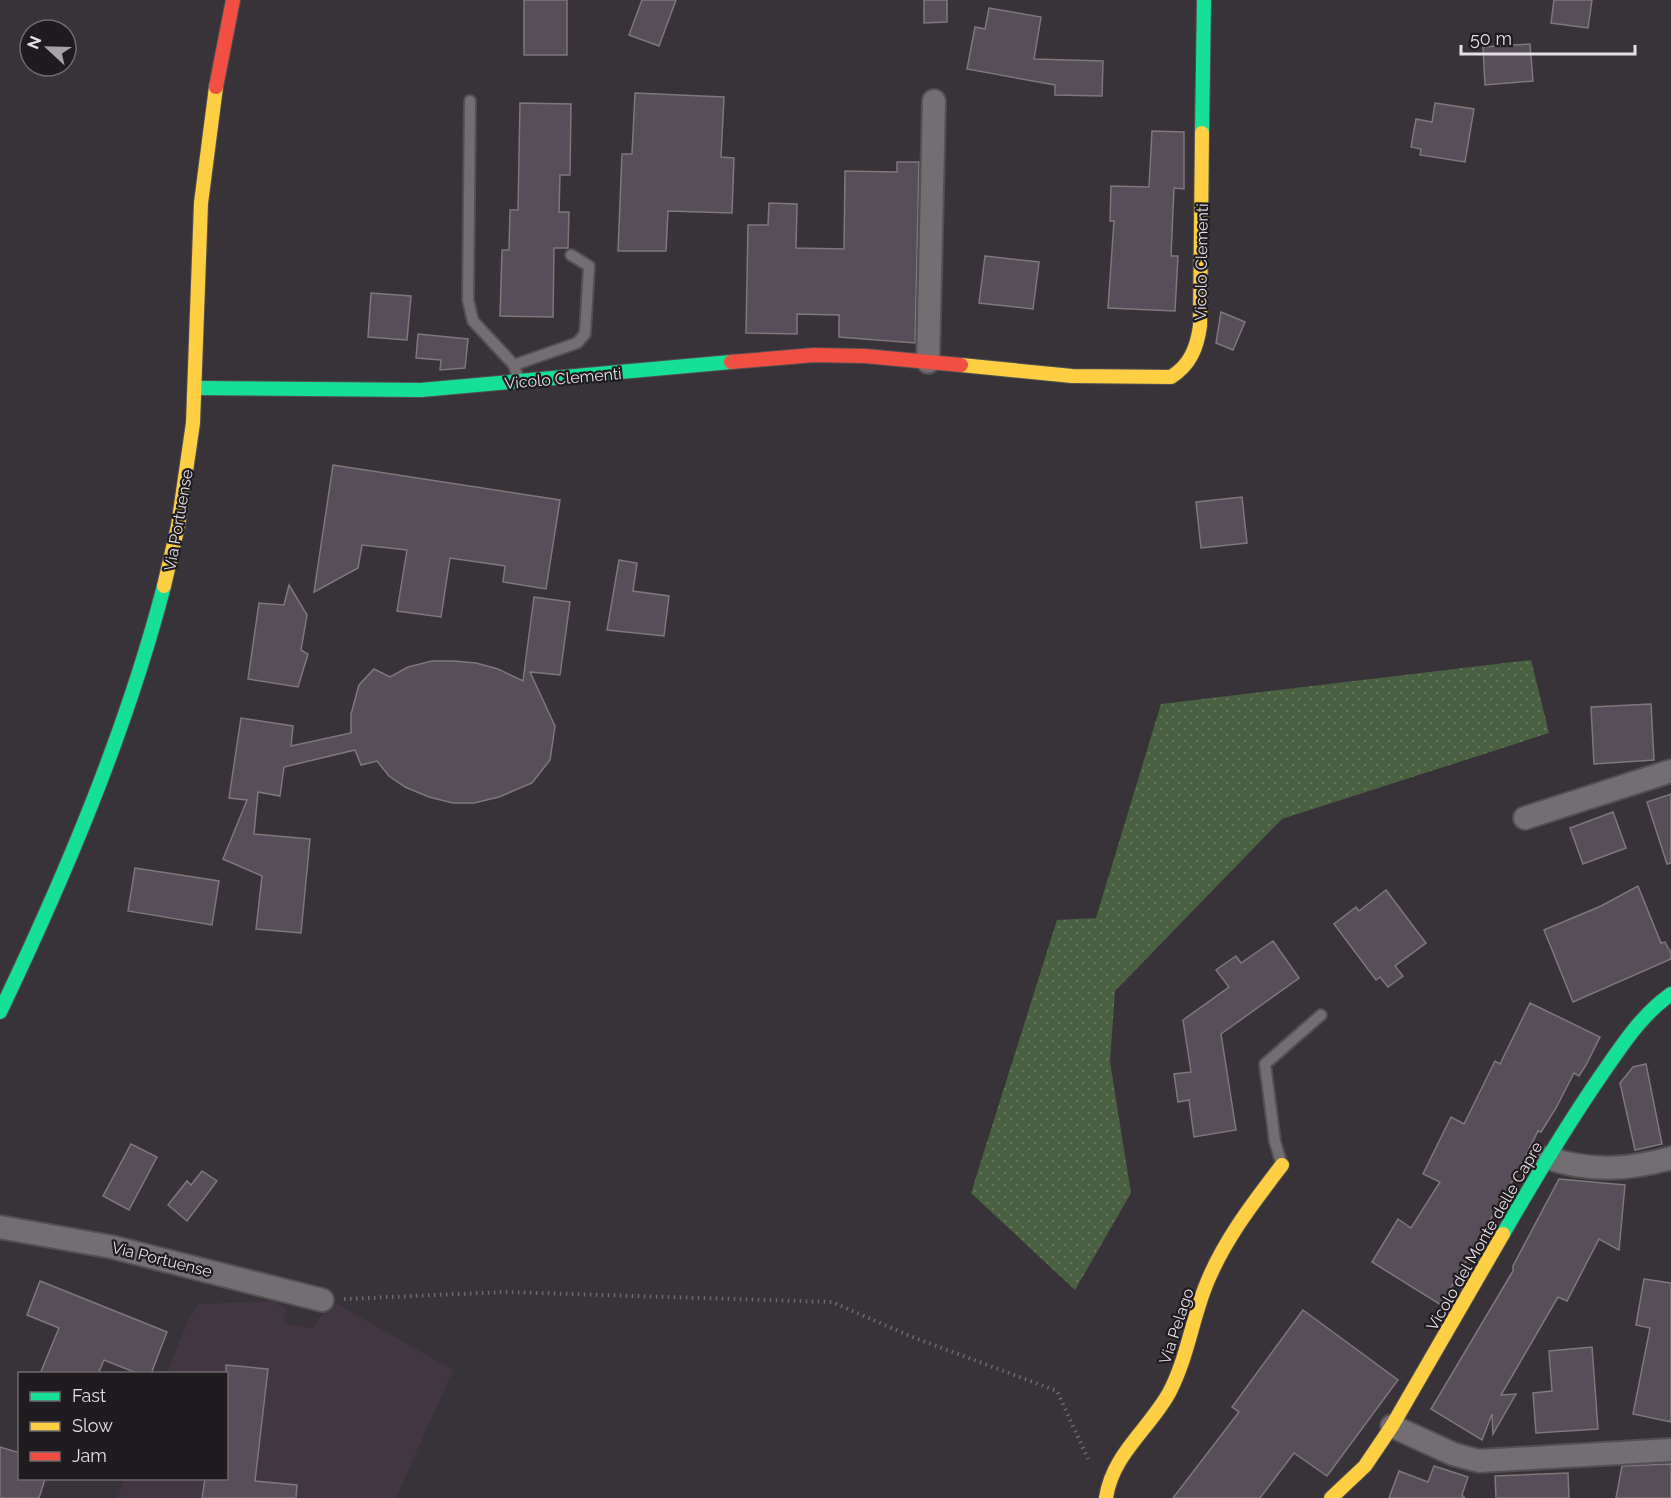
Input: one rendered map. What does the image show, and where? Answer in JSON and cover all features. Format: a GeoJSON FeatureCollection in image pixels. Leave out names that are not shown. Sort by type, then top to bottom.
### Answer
{"type":"FeatureCollection","features":[{"type":"Feature","properties":{"kind":"street","name":"Via Portuense"},"geometry":{"type":"LineString","coordinates":[[0,1012],[90,803],[149,645],[176,542],[196,388],[199,248],[207,136],[218,68],[233,0]]}},
{"type":"Feature","properties":{"kind":"street","name":"Vicolo Clementi"},"geometry":{"type":"LineString","coordinates":[[196,388],[421,390],[814,355],[865,356],[1072,376],[1156,378],[1171,376],[1187,364],[1199,337],[1202,309],[1204,0]]}},
{"type":"Feature","properties":{"kind":"street"},"geometry":{"type":"LineString","coordinates":[[928,362],[934,101]]}},
{"type":"Feature","properties":{"kind":"street"},"geometry":{"type":"LineString","coordinates":[[1525,818],[1671,771]]}},
{"type":"Feature","properties":{"kind":"street","name":"Vicolo del Monte delle Capre"},"geometry":{"type":"LineString","coordinates":[[1331,1498],[1365,1466],[1392,1426],[1564,1129],[1630,1033],[1657,1004],[1671,994]]}},
{"type":"Feature","properties":{"kind":"street"},"geometry":{"type":"LineString","coordinates":[[1548,1158],[1569,1165],[1595,1169],[1618,1168],[1671,1158]]}},
{"type":"Feature","properties":{"kind":"street","name":"Via Pelago"},"geometry":{"type":"LineString","coordinates":[[1106,1498],[1111,1474],[1161,1407],[1173,1385],[1214,1266],[1238,1223],[1282,1165]]}},
{"type":"Feature","properties":{"kind":"street","name":"Via Portuense"},"geometry":{"type":"LineString","coordinates":[[0,1227],[112,1247],[322,1300]]}},
{"type":"Feature","properties":{"kind":"street"},"geometry":{"type":"LineString","coordinates":[[1392,1426],[1453,1454],[1479,1461],[1671,1450]]}},
{"type":"Feature","properties":{"kind":"lane"},"geometry":{"type":"LineString","coordinates":[[470,101],[468,300],[473,321],[514,365],[519,382]]}},
{"type":"Feature","properties":{"kind":"lane"},"geometry":{"type":"LineString","coordinates":[[514,365],[577,343],[585,334],[589,266],[571,255]]}},
{"type":"Feature","properties":{"kind":"lane"},"geometry":{"type":"LineString","coordinates":[[1282,1165],[1275,1142],[1265,1064],[1321,1015]]}},
{"type":"Feature","properties":{"kind":"path"},"geometry":{"type":"LineString","coordinates":[[322,1300],[505,1292],[832,1302],[910,1336],[1057,1391],[1106,1498]]}},
{"type":"Feature","properties":{"kind":"shaded area"},"geometry":{"type":"Polygon","coordinates":[[[274,1301],[285,1309],[284,1324],[313,1328],[332,1301],[453,1370],[396,1498],[117,1498],[125,1480],[228,1480],[228,1372],[167,1372],[188,1320],[199,1304],[274,1301]]]}},
{"type":"Feature","properties":{"kind":"green space"},"geometry":{"type":"Polygon","coordinates":[[[1531,660],[1549,733],[1282,819],[1115,991],[1110,1062],[1131,1193],[1075,1290],[971,1193],[1057,920],[1096,918],[1161,704],[1531,660]]]}},
{"type":"Feature","properties":{"kind":"building"},"geometry":{"type":"Polygon","coordinates":[[[524,0],[567,0],[567,55],[524,55],[524,0]]]}},
{"type":"Feature","properties":{"kind":"building"},"geometry":{"type":"Polygon","coordinates":[[[642,0],[676,0],[659,46],[629,35],[642,0]]]}},
{"type":"Feature","properties":{"kind":"building"},"geometry":{"type":"Polygon","coordinates":[[[924,0],[947,0],[947,22],[924,23],[924,0]]]}},
{"type":"Feature","properties":{"kind":"building"},"geometry":{"type":"Polygon","coordinates":[[[1554,0],[1592,0],[1588,28],[1551,23],[1554,0]]]}},
{"type":"Feature","properties":{"kind":"building"},"geometry":{"type":"Polygon","coordinates":[[[989,8],[1041,17],[1034,59],[1103,61],[1102,96],[1055,95],[1055,85],[967,69],[975,27],[985,29],[989,8]]]}},
{"type":"Feature","properties":{"kind":"building"},"geometry":{"type":"Polygon","coordinates":[[[1530,44],[1533,81],[1485,85],[1483,47],[1530,44]]]}},
{"type":"Feature","properties":{"kind":"building"},"geometry":{"type":"Polygon","coordinates":[[[635,93],[724,97],[721,157],[734,158],[732,213],[668,211],[666,251],[618,251],[622,154],[632,154],[635,93]]]}},
{"type":"Feature","properties":{"kind":"building"},"geometry":{"type":"Polygon","coordinates":[[[520,103],[571,104],[570,175],[560,175],[559,212],[569,212],[568,248],[554,248],[553,317],[500,316],[502,250],[509,250],[510,210],[518,210],[520,103]]]}},
{"type":"Feature","properties":{"kind":"building"},"geometry":{"type":"Polygon","coordinates":[[[1435,103],[1474,109],[1465,162],[1420,155],[1421,149],[1411,147],[1416,119],[1432,122],[1435,103]]]}},
{"type":"Feature","properties":{"kind":"building"},"geometry":{"type":"Polygon","coordinates":[[[1152,131],[1184,132],[1184,189],[1174,188],[1171,256],[1178,256],[1175,311],[1108,308],[1114,221],[1110,221],[1111,186],[1149,187],[1152,131]]]}},
{"type":"Feature","properties":{"kind":"building"},"geometry":{"type":"Polygon","coordinates":[[[897,162],[919,162],[915,343],[839,337],[839,315],[797,314],[797,334],[746,333],[748,225],[768,225],[769,203],[797,204],[796,248],[844,249],[845,171],[897,172],[897,162]]]}},
{"type":"Feature","properties":{"kind":"building"},"geometry":{"type":"Polygon","coordinates":[[[985,256],[1039,262],[1033,309],[979,303],[985,256]]]}},
{"type":"Feature","properties":{"kind":"building"},"geometry":{"type":"Polygon","coordinates":[[[371,293],[411,296],[407,340],[368,337],[371,293]]]}},
{"type":"Feature","properties":{"kind":"building"},"geometry":{"type":"Polygon","coordinates":[[[1221,312],[1245,322],[1233,350],[1216,343],[1221,312]]]}},
{"type":"Feature","properties":{"kind":"building"},"geometry":{"type":"Polygon","coordinates":[[[418,334],[468,339],[465,368],[440,370],[441,360],[416,358],[418,334]]]}},
{"type":"Feature","properties":{"kind":"building"},"geometry":{"type":"Polygon","coordinates":[[[333,465],[560,500],[546,589],[503,582],[505,566],[450,558],[441,617],[397,611],[407,550],[362,545],[358,568],[314,592],[333,465]]]}},
{"type":"Feature","properties":{"kind":"building"},"geometry":{"type":"Polygon","coordinates":[[[1242,497],[1247,543],[1201,548],[1196,502],[1242,497]]]}},
{"type":"Feature","properties":{"kind":"building"},"geometry":{"type":"Polygon","coordinates":[[[619,560],[637,563],[633,591],[669,596],[664,636],[607,630],[619,560]]]}},
{"type":"Feature","properties":{"kind":"building"},"geometry":{"type":"Polygon","coordinates":[[[289,585],[307,615],[301,650],[308,654],[298,687],[248,679],[259,603],[284,605],[289,585]]]}},
{"type":"Feature","properties":{"kind":"building"},"geometry":{"type":"Polygon","coordinates":[[[534,597],[570,602],[560,675],[530,672],[555,726],[550,760],[532,783],[499,797],[474,803],[453,803],[429,797],[405,787],[389,776],[377,761],[361,765],[355,750],[284,767],[280,796],[258,792],[254,834],[310,839],[301,933],[256,929],[262,876],[223,859],[247,800],[229,798],[241,718],[293,726],[291,746],[351,733],[351,714],[359,685],[374,669],[390,677],[408,667],[432,661],[454,661],[476,663],[498,669],[523,681],[534,597]]]}},
{"type":"Feature","properties":{"kind":"building"},"geometry":{"type":"Polygon","coordinates":[[[1651,704],[1654,760],[1594,764],[1591,707],[1651,704]]]}},
{"type":"Feature","properties":{"kind":"building"},"geometry":{"type":"Polygon","coordinates":[[[1671,794],[1671,863],[1667,864],[1647,802],[1671,794]]]}},
{"type":"Feature","properties":{"kind":"building"},"geometry":{"type":"Polygon","coordinates":[[[1613,812],[1626,848],[1583,864],[1570,828],[1613,812]]]}},
{"type":"Feature","properties":{"kind":"building"},"geometry":{"type":"Polygon","coordinates":[[[135,868],[219,881],[212,925],[128,911],[135,868]]]}},
{"type":"Feature","properties":{"kind":"building"},"geometry":{"type":"Polygon","coordinates":[[[1638,886],[1661,943],[1665,942],[1671,953],[1671,959],[1573,1002],[1544,930],[1601,906],[1638,886]]]}},
{"type":"Feature","properties":{"kind":"building"},"geometry":{"type":"Polygon","coordinates":[[[1386,890],[1426,943],[1395,966],[1403,976],[1388,987],[1380,977],[1376,980],[1334,924],[1356,907],[1359,911],[1386,890]]]}},
{"type":"Feature","properties":{"kind":"building"},"geometry":{"type":"Polygon","coordinates":[[[1273,941],[1299,978],[1221,1034],[1236,1130],[1194,1137],[1189,1100],[1178,1102],[1174,1074],[1191,1072],[1183,1020],[1229,987],[1216,970],[1236,956],[1241,963],[1273,941]]]}},
{"type":"Feature","properties":{"kind":"building"},"geometry":{"type":"Polygon","coordinates":[[[1530,1003],[1600,1037],[1579,1076],[1574,1073],[1556,1108],[1541,1132],[1538,1131],[1515,1177],[1441,1305],[1372,1262],[1398,1219],[1411,1228],[1440,1182],[1423,1174],[1451,1117],[1464,1124],[1495,1061],[1500,1064],[1530,1003]]]}},
{"type":"Feature","properties":{"kind":"building"},"geometry":{"type":"Polygon","coordinates":[[[1646,1064],[1662,1144],[1635,1150],[1620,1083],[1633,1067],[1646,1064]]]}},
{"type":"Feature","properties":{"kind":"building"},"geometry":{"type":"Polygon","coordinates":[[[131,1144],[157,1157],[129,1210],[103,1196],[131,1144]]]}},
{"type":"Feature","properties":{"kind":"building"},"geometry":{"type":"Polygon","coordinates":[[[202,1171],[217,1181],[187,1221],[168,1205],[187,1181],[191,1185],[202,1171]]]}},
{"type":"Feature","properties":{"kind":"building"},"geometry":{"type":"Polygon","coordinates":[[[1559,1179],[1625,1185],[1619,1250],[1599,1239],[1567,1301],[1558,1297],[1501,1395],[1516,1394],[1493,1434],[1492,1414],[1482,1440],[1431,1409],[1513,1271],[1513,1266],[1559,1179]]]}},
{"type":"Feature","properties":{"kind":"building"},"geometry":{"type":"Polygon","coordinates":[[[1644,1279],[1671,1283],[1671,1422],[1633,1414],[1650,1328],[1636,1325],[1644,1279]]]}},
{"type":"Feature","properties":{"kind":"building"},"geometry":{"type":"Polygon","coordinates":[[[40,1281],[167,1332],[152,1372],[134,1372],[104,1360],[99,1372],[41,1372],[59,1328],[27,1315],[40,1281]]]}},
{"type":"Feature","properties":{"kind":"building"},"geometry":{"type":"Polygon","coordinates":[[[1303,1310],[1398,1380],[1327,1476],[1294,1453],[1260,1498],[1173,1498],[1239,1412],[1232,1407],[1303,1310]]]}},
{"type":"Feature","properties":{"kind":"building"},"geometry":{"type":"Polygon","coordinates":[[[1592,1347],[1598,1429],[1536,1433],[1533,1393],[1552,1391],[1549,1351],[1592,1347]]]}},
{"type":"Feature","properties":{"kind":"building"},"geometry":{"type":"Polygon","coordinates":[[[226,1365],[268,1369],[255,1481],[297,1485],[296,1498],[202,1498],[205,1480],[228,1480],[228,1372],[226,1372],[226,1365]]]}},
{"type":"Feature","properties":{"kind":"building"},"geometry":{"type":"Polygon","coordinates":[[[0,1447],[18,1452],[18,1480],[45,1480],[39,1498],[0,1498],[0,1447]]]}},
{"type":"Feature","properties":{"kind":"building"},"geometry":{"type":"Polygon","coordinates":[[[1671,1464],[1671,1498],[1616,1498],[1622,1466],[1671,1464]]]}},
{"type":"Feature","properties":{"kind":"building"},"geometry":{"type":"Polygon","coordinates":[[[1434,1466],[1468,1477],[1462,1495],[1465,1498],[1389,1498],[1399,1471],[1428,1482],[1434,1466]]]}},
{"type":"Feature","properties":{"kind":"building"},"geometry":{"type":"Polygon","coordinates":[[[1568,1473],[1569,1498],[1496,1498],[1495,1476],[1568,1473]]]}},
{"type":"Feature","properties":{"kind":"traffic: fast"},"geometry":{"type":"LineString","coordinates":[[1202,133],[1204,0]]}},
{"type":"Feature","properties":{"kind":"traffic: fast"},"geometry":{"type":"LineString","coordinates":[[196,388],[421,390],[731,362]]}},
{"type":"Feature","properties":{"kind":"traffic: fast"},"geometry":{"type":"LineString","coordinates":[[0,1012],[48,909],[113,749],[149,641],[164,586]]}},
{"type":"Feature","properties":{"kind":"traffic: fast"},"geometry":{"type":"LineString","coordinates":[[1503,1234],[1562,1135],[1616,1054],[1640,1022],[1671,994]]}},
{"type":"Feature","properties":{"kind":"traffic: slow"},"geometry":{"type":"LineString","coordinates":[[164,586],[178,526],[193,423],[201,203],[216,87]]}},
{"type":"Feature","properties":{"kind":"traffic: slow"},"geometry":{"type":"LineString","coordinates":[[961,365],[1072,376],[1171,377],[1178,372],[1195,349],[1200,326],[1202,133]]}},
{"type":"Feature","properties":{"kind":"traffic: slow"},"geometry":{"type":"LineString","coordinates":[[1106,1498],[1123,1455],[1169,1393],[1185,1353],[1201,1298],[1213,1268],[1230,1237],[1282,1165]]}},
{"type":"Feature","properties":{"kind":"traffic: slow"},"geometry":{"type":"LineString","coordinates":[[1331,1498],[1365,1466],[1392,1426],[1503,1234]]}},
{"type":"Feature","properties":{"kind":"traffic: jam"},"geometry":{"type":"LineString","coordinates":[[216,87],[233,0]]}},
{"type":"Feature","properties":{"kind":"traffic: jam"},"geometry":{"type":"LineString","coordinates":[[731,362],[814,355],[865,356],[961,365]]}}]}
